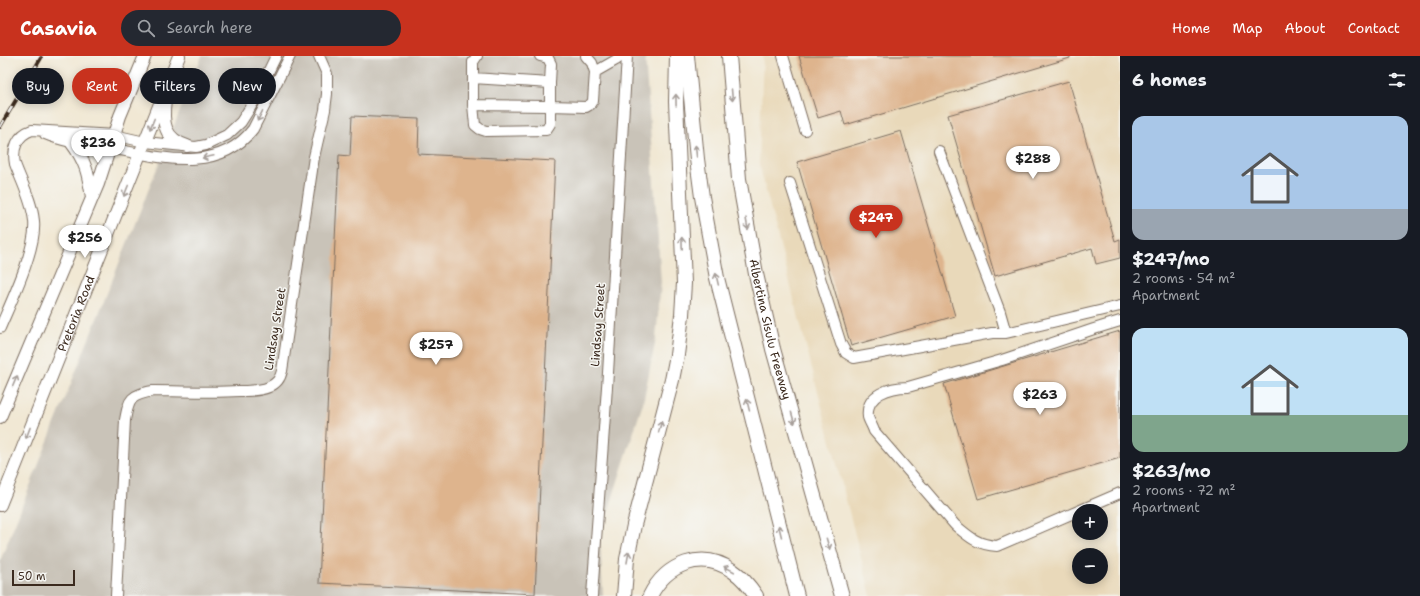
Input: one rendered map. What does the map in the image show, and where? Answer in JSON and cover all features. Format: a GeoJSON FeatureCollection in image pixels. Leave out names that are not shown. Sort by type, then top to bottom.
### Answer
{"type":"FeatureCollection","features":[{"type":"Feature","properties":{"kind":"highway"},"geometry":{"type":"LineString","coordinates":[[624,596],[626,571],[633,532],[672,380],[681,321],[684,283],[676,102],[677,56]]}},
{"type":"Feature","properties":{"kind":"highway"},"geometry":{"type":"LineString","coordinates":[[687,56],[698,174],[717,278],[797,596]]}},
{"type":"Feature","properties":{"kind":"highway","name":"Albertina Sisulu Freeway"},"geometry":{"type":"LineString","coordinates":[[729,56],[739,178],[756,274],[773,349],[842,596]]}},
{"type":"Feature","properties":{"kind":"highway"},"geometry":{"type":"LineString","coordinates":[[650,596],[656,585],[669,571],[684,564],[699,561],[716,563],[730,568],[744,580],[756,596]]}},
{"type":"Feature","properties":{"kind":"main road"},"geometry":{"type":"LineString","coordinates":[[0,417],[92,198],[122,110],[145,56]]}},
{"type":"Feature","properties":{"kind":"main road","name":"Pretoria Road"},"geometry":{"type":"LineString","coordinates":[[174,68],[180,56]]}},
{"type":"Feature","properties":{"kind":"main road","name":"Pretoria Road"},"geometry":{"type":"LineString","coordinates":[[0,505],[160,104]]}},
{"type":"Feature","properties":{"kind":"main road"},"geometry":{"type":"LineString","coordinates":[[165,104],[165,126],[168,132],[174,140],[187,146]]}},
{"type":"Feature","properties":{"kind":"main road"},"geometry":{"type":"LineString","coordinates":[[71,142],[86,168],[92,198]]}},
{"type":"Feature","properties":{"kind":"lane"},"geometry":{"type":"LineString","coordinates":[[0,328],[27,261],[35,232],[32,206],[15,164],[14,150],[21,136],[32,130],[114,136],[145,142],[187,146],[206,146],[221,139],[235,129],[244,118],[276,56]]}},
{"type":"Feature","properties":{"kind":"lane"},"geometry":{"type":"LineString","coordinates":[[38,131],[52,137],[71,142],[141,154],[201,159],[218,155],[238,144],[246,137],[257,122],[290,56]]}},
{"type":"Feature","properties":{"kind":"lane","name":"Lindsay Street"},"geometry":{"type":"LineString","coordinates":[[116,596],[125,420],[130,400],[143,392],[153,391],[256,391],[268,388],[280,379],[284,363],[314,157],[325,110],[327,94],[327,74],[319,56]]}},
{"type":"Feature","properties":{"kind":"lane"},"geometry":{"type":"LineString","coordinates":[[477,56],[473,62],[473,105],[475,125],[486,131],[546,130],[550,124],[551,64],[548,58],[540,56]]}},
{"type":"Feature","properties":{"kind":"lane"},"geometry":{"type":"LineString","coordinates":[[473,105],[586,107],[593,101],[595,72],[592,63],[586,56]]}},
{"type":"Feature","properties":{"kind":"lane"},"geometry":{"type":"LineString","coordinates":[[595,72],[621,56]]}},
{"type":"Feature","properties":{"kind":"lane","name":"Lindsay Street"},"geometry":{"type":"LineString","coordinates":[[592,596],[611,327],[627,56]]}},
{"type":"Feature","properties":{"kind":"lane"},"geometry":{"type":"LineString","coordinates":[[783,56],[805,130]]}},
{"type":"Feature","properties":{"kind":"lane"},"geometry":{"type":"LineString","coordinates":[[473,78],[550,83]]}},
{"type":"Feature","properties":{"kind":"lane"},"geometry":{"type":"LineString","coordinates":[[939,151],[1000,312],[1006,333]]}},
{"type":"Feature","properties":{"kind":"lane"},"geometry":{"type":"LineString","coordinates":[[790,183],[841,344],[846,353],[854,358],[992,332],[1006,333],[1120,306]]}},
{"type":"Feature","properties":{"kind":"lane"},"geometry":{"type":"LineString","coordinates":[[1120,322],[1094,329],[1002,360],[908,387],[896,387],[877,394],[869,406],[868,417],[874,431],[955,525],[971,538],[985,545],[997,546],[1120,493]]}},
{"type":"Feature","properties":{"kind":"shaded area"},"geometry":{"type":"Polygon","coordinates":[[[202,56],[645,56],[661,282],[656,338],[643,403],[600,537],[603,596],[0,596],[0,561],[183,104],[210,104],[210,68],[197,68],[202,56]]]}},
{"type":"Feature","properties":{"kind":"shaded area"},"geometry":{"type":"Polygon","coordinates":[[[763,56],[1120,56],[1120,596],[871,596],[759,164],[763,56]]]}},
{"type":"Feature","properties":{"kind":"building"},"geometry":{"type":"Polygon","coordinates":[[[799,56],[1070,56],[1070,58],[845,125],[841,111],[818,118],[799,56]]]}},
{"type":"Feature","properties":{"kind":"building"},"geometry":{"type":"Polygon","coordinates":[[[1069,81],[1115,241],[1120,239],[1120,258],[1096,264],[1092,248],[995,276],[948,115],[1069,81]]]}},
{"type":"Feature","properties":{"kind":"building"},"geometry":{"type":"Polygon","coordinates":[[[352,116],[419,119],[418,154],[555,161],[535,594],[319,583],[339,155],[350,156],[352,116]]]}},
{"type":"Feature","properties":{"kind":"building"},"geometry":{"type":"Polygon","coordinates":[[[901,131],[955,316],[851,346],[797,162],[901,131]]]}},
{"type":"Feature","properties":{"kind":"building"},"geometry":{"type":"Polygon","coordinates":[[[1120,331],[1120,458],[978,499],[944,384],[1120,331]]]}},
{"type":"Feature","properties":{"kind":"railway"},"geometry":{"type":"LineString","coordinates":[[0,127],[41,58]]}}]}
